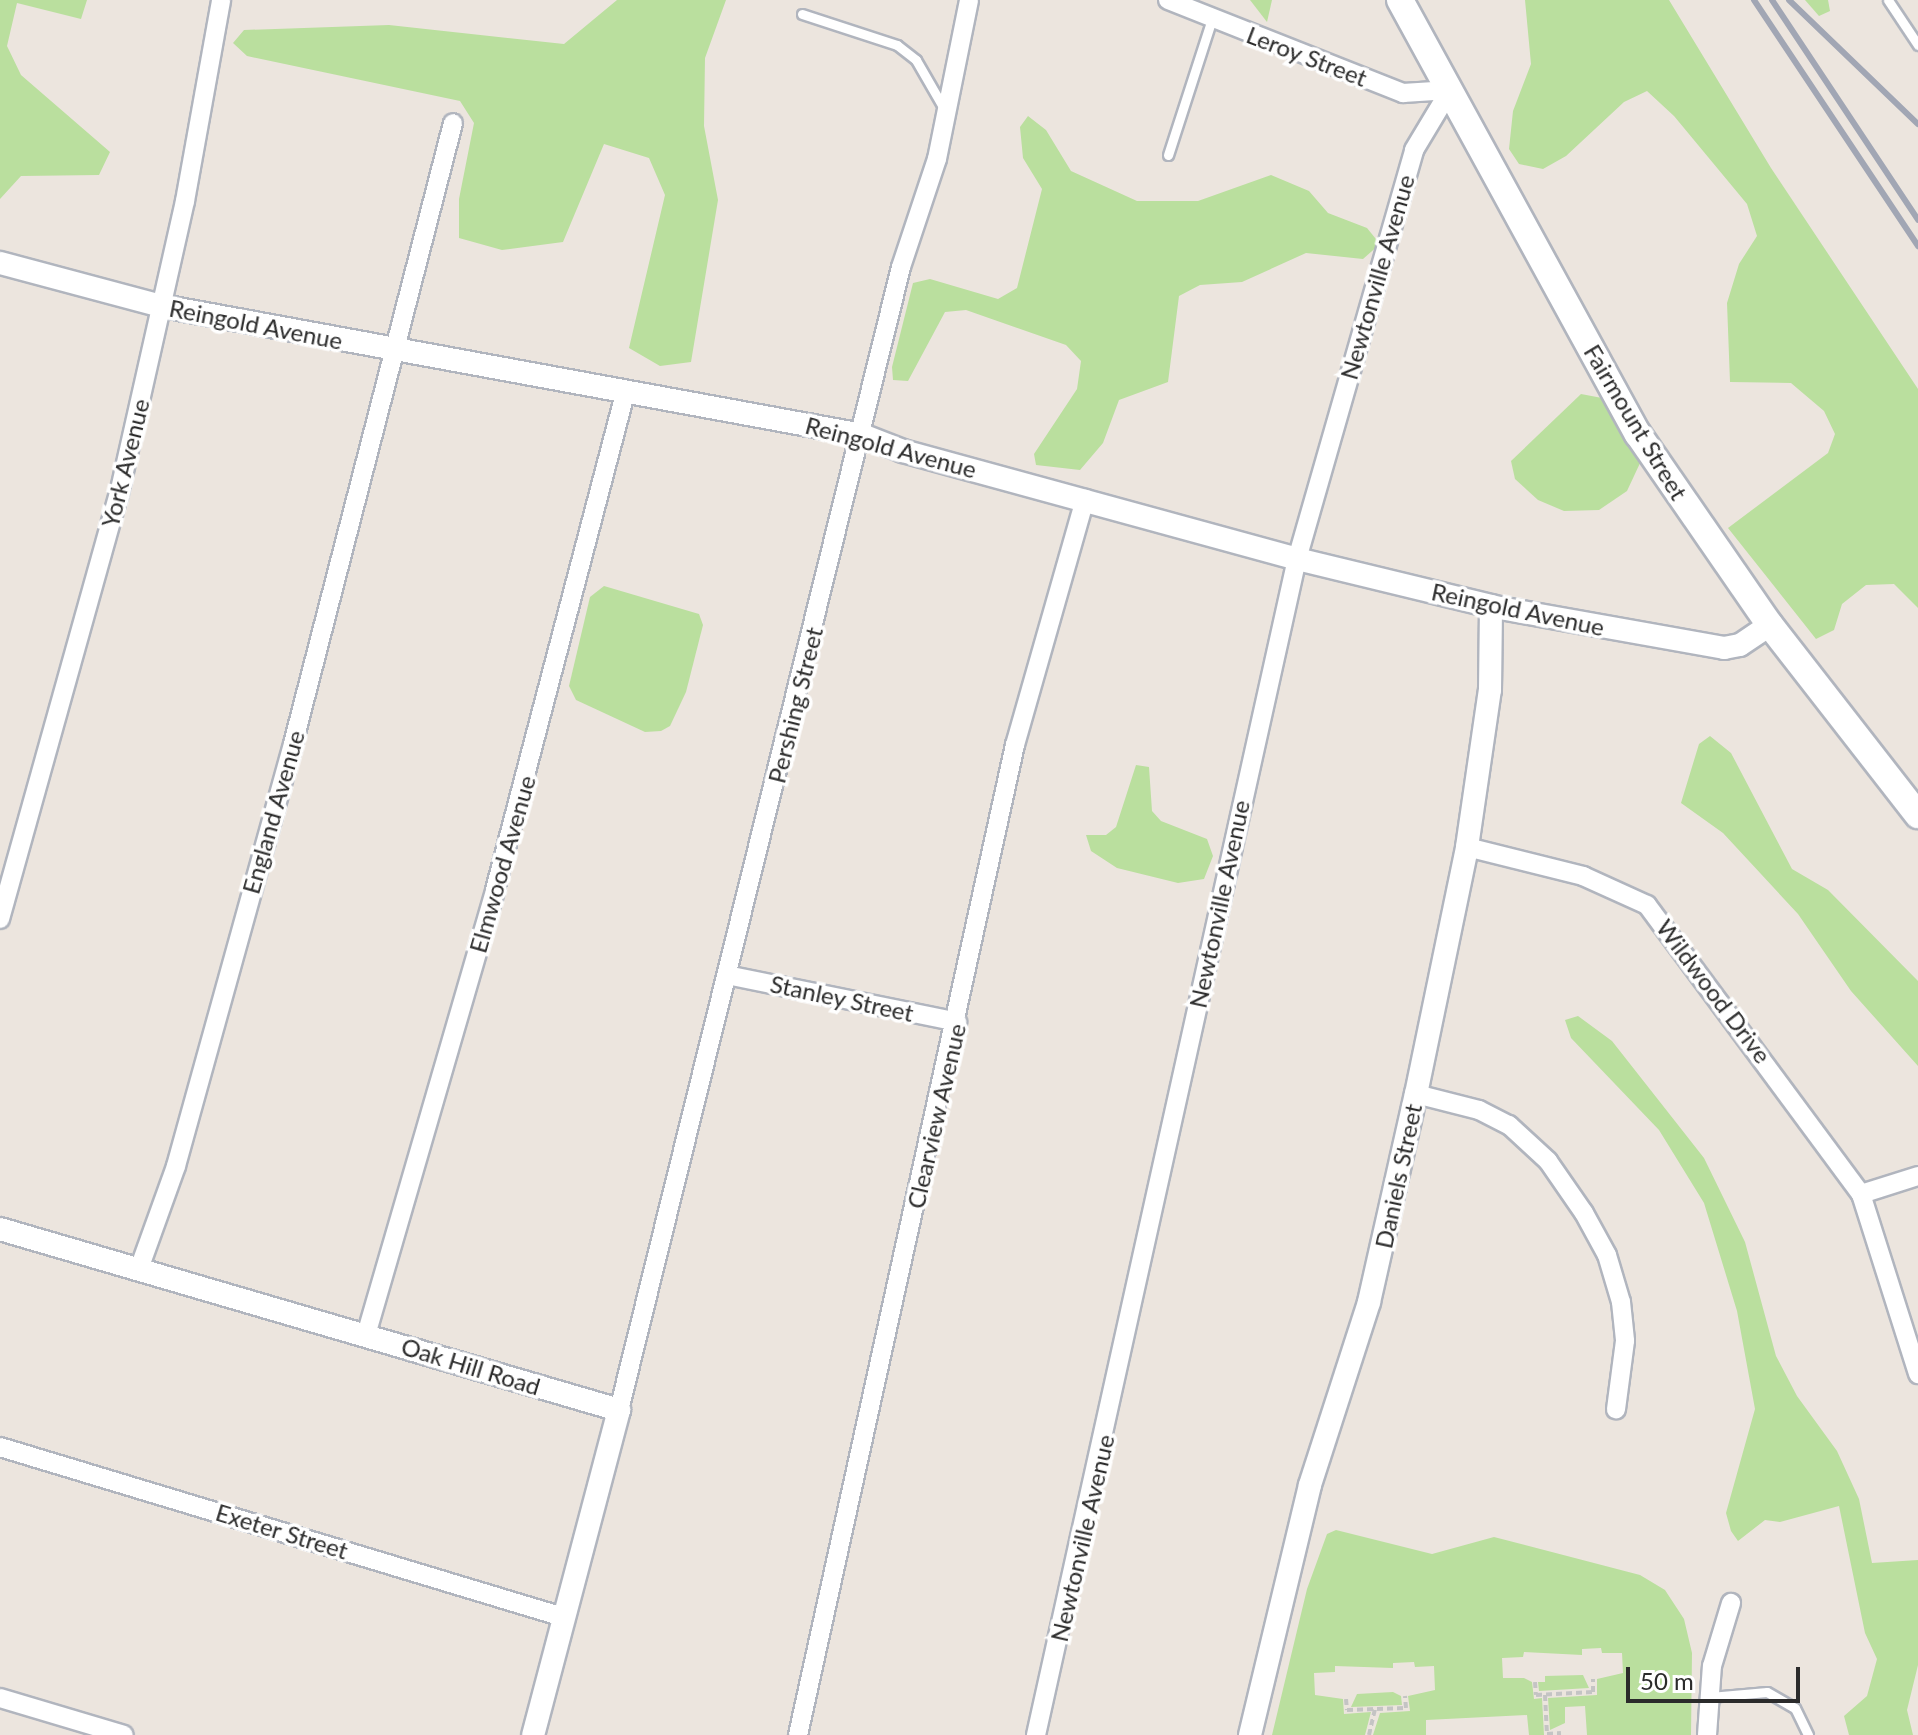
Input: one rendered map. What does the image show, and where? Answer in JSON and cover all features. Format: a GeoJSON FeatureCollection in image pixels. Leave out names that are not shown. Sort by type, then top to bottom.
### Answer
{"type":"FeatureCollection","features":[{"type":"Feature","properties":{"kind":"main road","name":"Fairmount Street"},"geometry":{"type":"LineString","coordinates":[[1400,0],[1638,434],[1770,625],[1918,815]]}},
{"type":"Feature","properties":{"kind":"street","name":"York Avenue"},"geometry":{"type":"LineString","coordinates":[[0,919],[119,494],[162,306],[221,0]]}},
{"type":"Feature","properties":{"kind":"street","name":"Pershing Street"},"geometry":{"type":"LineString","coordinates":[[619,1410],[901,267],[927,195],[969,0]]}},
{"type":"Feature","properties":{"kind":"street","name":"Leroy Street"},"geometry":{"type":"LineString","coordinates":[[1168,0],[1403,93],[1450,90]]}},
{"type":"Feature","properties":{"kind":"street","name":"Newtonville Avenue"},"geometry":{"type":"LineString","coordinates":[[1036,1735],[1297,559],[1414,150],[1450,90]]}},
{"type":"Feature","properties":{"kind":"street","name":"England Avenue"},"geometry":{"type":"LineString","coordinates":[[139,1269],[176,1166],[293,744],[453,123]]}},
{"type":"Feature","properties":{"kind":"street","name":"Reingold Avenue"},"geometry":{"type":"LineString","coordinates":[[0,263],[162,306],[862,435],[903,451],[1297,559],[1491,606],[1724,648],[1740,645],[1770,625]]}},
{"type":"Feature","properties":{"kind":"street","name":"Elmwood Avenue"},"geometry":{"type":"LineString","coordinates":[[366,1335],[507,846],[626,390]]}},
{"type":"Feature","properties":{"kind":"street","name":"Clearview Avenue"},"geometry":{"type":"LineString","coordinates":[[798,1735],[957,1022],[1015,745],[1085,499]]}},
{"type":"Feature","properties":{"kind":"street","name":"Daniels Street"},"geometry":{"type":"LineString","coordinates":[[1250,1735],[1310,1485],[1369,1302],[1416,1094],[1467,847],[1490,690],[1491,606]]}},
{"type":"Feature","properties":{"kind":"street","name":"Wildwood Drive"},"geometry":{"type":"LineString","coordinates":[[1467,847],[1583,876],[1647,905],[1861,1194],[1918,1374]]}},
{"type":"Feature","properties":{"kind":"street","name":"Stanley Street"},"geometry":{"type":"LineString","coordinates":[[727,975],[957,1022]]}},
{"type":"Feature","properties":{"kind":"street"},"geometry":{"type":"LineString","coordinates":[[1416,1094],[1479,1110],[1509,1125],[1548,1161],[1584,1213],[1607,1255],[1621,1302],[1625,1341],[1616,1409]]}},
{"type":"Feature","properties":{"kind":"street"},"geometry":{"type":"LineString","coordinates":[[1861,1194],[1918,1176]]}},
{"type":"Feature","properties":{"kind":"street","name":"Oak Hill Road"},"geometry":{"type":"LineString","coordinates":[[0,1229],[619,1410]]}},
{"type":"Feature","properties":{"kind":"street"},"geometry":{"type":"LineString","coordinates":[[533,1735],[619,1410]]}},
{"type":"Feature","properties":{"kind":"street","name":"Exeter Street"},"geometry":{"type":"LineString","coordinates":[[0,1447],[563,1617]]}},
{"type":"Feature","properties":{"kind":"street"},"geometry":{"type":"LineString","coordinates":[[1707,1735],[1712,1666],[1731,1603]]}},
{"type":"Feature","properties":{"kind":"street"},"geometry":{"type":"LineString","coordinates":[[0,1698],[121,1735]]}},
{"type":"Feature","properties":{"kind":"lane"},"geometry":{"type":"LineString","coordinates":[[1888,0],[1918,45]]}},
{"type":"Feature","properties":{"kind":"lane"},"geometry":{"type":"LineString","coordinates":[[802,14],[897,45],[916,60],[947,113]]}},
{"type":"Feature","properties":{"kind":"lane"},"geometry":{"type":"LineString","coordinates":[[1168,155],[1212,19]]}},
{"type":"Feature","properties":{"kind":"lane"},"geometry":{"type":"LineString","coordinates":[[1710,1697],[1767,1692],[1795,1708],[1808,1735]]}},
{"type":"Feature","properties":{"kind":"path"},"geometry":{"type":"LineString","coordinates":[[1535,1682],[1536,1695],[1545,1695],[1593,1692],[1593,1679]]}},
{"type":"Feature","properties":{"kind":"path"},"geometry":{"type":"LineString","coordinates":[[1545,1695],[1547,1735],[1561,1733]]}},
{"type":"Feature","properties":{"kind":"path"},"geometry":{"type":"LineString","coordinates":[[1346,1699],[1347,1710],[1406,1708],[1405,1696]]}},
{"type":"Feature","properties":{"kind":"path"},"geometry":{"type":"LineString","coordinates":[[1369,1735],[1375,1709]]}},
{"type":"Feature","properties":{"kind":"green space"},"geometry":{"type":"Polygon","coordinates":[[[0,0],[87,0],[81,19],[17,3],[7,46],[21,75],[110,152],[99,175],[21,176],[0,199],[0,0]]]}},
{"type":"Feature","properties":{"kind":"green space"},"geometry":{"type":"Polygon","coordinates":[[[617,0],[726,0],[705,58],[704,126],[718,200],[691,362],[660,366],[629,348],[665,195],[649,158],[604,144],[563,242],[502,250],[459,238],[459,199],[474,123],[460,101],[247,56],[233,43],[244,30],[389,25],[564,44],[617,0]]]}},
{"type":"Feature","properties":{"kind":"green space"},"geometry":{"type":"Polygon","coordinates":[[[1250,0],[1272,0],[1267,22],[1250,0]]]}},
{"type":"Feature","properties":{"kind":"green space"},"geometry":{"type":"Polygon","coordinates":[[[1525,0],[1669,0],[1771,168],[1918,389],[1918,608],[1894,584],[1866,585],[1842,604],[1834,630],[1816,639],[1728,528],[1828,453],[1835,434],[1824,411],[1791,383],[1730,382],[1727,303],[1739,264],[1757,236],[1747,204],[1674,116],[1647,91],[1624,102],[1566,156],[1543,169],[1519,164],[1509,149],[1513,111],[1531,64],[1525,0]]]}},
{"type":"Feature","properties":{"kind":"green space"},"geometry":{"type":"Polygon","coordinates":[[[1805,0],[1828,0],[1830,11],[1819,16],[1805,0]]]}},
{"type":"Feature","properties":{"kind":"green space"},"geometry":{"type":"Polygon","coordinates":[[[1028,116],[1046,130],[1071,171],[1137,201],[1198,201],[1271,175],[1309,191],[1328,213],[1367,228],[1380,244],[1363,259],[1306,253],[1242,282],[1200,285],[1179,296],[1168,382],[1119,400],[1103,443],[1080,470],[1036,465],[1034,454],[1077,389],[1081,361],[1066,345],[966,310],[945,312],[908,381],[893,380],[892,367],[913,283],[930,279],[998,299],[1017,288],[1042,189],[1023,158],[1020,127],[1028,116]]]}},
{"type":"Feature","properties":{"kind":"green space"},"geometry":{"type":"Polygon","coordinates":[[[1581,394],[1602,398],[1641,461],[1627,491],[1599,510],[1564,511],[1538,500],[1515,479],[1511,461],[1581,394]]]}},
{"type":"Feature","properties":{"kind":"green space"},"geometry":{"type":"Polygon","coordinates":[[[604,586],[699,614],[703,625],[686,692],[670,726],[661,731],[645,732],[576,700],[569,686],[590,597],[604,586]]]}},
{"type":"Feature","properties":{"kind":"green space"},"geometry":{"type":"Polygon","coordinates":[[[1710,736],[1731,753],[1792,869],[1828,890],[1918,981],[1918,1066],[1851,991],[1798,914],[1723,833],[1681,803],[1699,744],[1710,736]]]}},
{"type":"Feature","properties":{"kind":"green space"},"geometry":{"type":"Polygon","coordinates":[[[1136,765],[1149,767],[1152,811],[1161,821],[1207,839],[1213,856],[1204,879],[1178,883],[1117,868],[1091,851],[1086,835],[1106,835],[1116,827],[1136,765]]]}},
{"type":"Feature","properties":{"kind":"green space"},"geometry":{"type":"Polygon","coordinates":[[[1578,1016],[1612,1041],[1704,1158],[1745,1242],[1776,1356],[1797,1396],[1837,1451],[1859,1499],[1872,1563],[1918,1560],[1918,1665],[1907,1710],[1913,1735],[1849,1735],[1844,1716],[1867,1696],[1877,1659],[1865,1633],[1839,1506],[1780,1522],[1765,1520],[1738,1541],[1731,1531],[1726,1513],[1755,1409],[1737,1311],[1704,1203],[1659,1130],[1571,1038],[1565,1020],[1578,1016]]]}},
{"type":"Feature","properties":{"kind":"green space"},"geometry":{"type":"Polygon","coordinates":[[[1336,1530],[1432,1554],[1494,1537],[1640,1575],[1665,1590],[1684,1619],[1692,1653],[1691,1735],[1587,1735],[1585,1706],[1565,1707],[1565,1723],[1550,1730],[1548,1698],[1597,1695],[1597,1679],[1623,1673],[1622,1653],[1602,1653],[1601,1648],[1582,1649],[1582,1655],[1524,1652],[1523,1657],[1502,1658],[1503,1678],[1524,1678],[1532,1682],[1534,1699],[1542,1698],[1544,1735],[1529,1735],[1527,1715],[1426,1720],[1426,1735],[1373,1735],[1380,1713],[1410,1711],[1408,1696],[1435,1690],[1434,1666],[1415,1667],[1414,1662],[1393,1663],[1393,1668],[1335,1666],[1335,1672],[1314,1673],[1315,1695],[1343,1699],[1344,1714],[1371,1712],[1365,1735],[1272,1735],[1307,1589],[1327,1534],[1336,1530]]]}},
{"type":"Feature","properties":{"kind":"green space"},"geometry":{"type":"Polygon","coordinates":[[[1583,1675],[1589,1688],[1539,1691],[1538,1682],[1545,1682],[1545,1676],[1583,1675]]]}},
{"type":"Feature","properties":{"kind":"green space"},"geometry":{"type":"Polygon","coordinates":[[[1393,1692],[1401,1696],[1402,1705],[1351,1707],[1357,1694],[1393,1692]]]}},
{"type":"Feature","properties":{"kind":"railway"},"geometry":{"type":"LineString","coordinates":[[1754,0],[1918,246]]}},
{"type":"Feature","properties":{"kind":"railway"},"geometry":{"type":"LineString","coordinates":[[1772,0],[1918,220]]}},
{"type":"Feature","properties":{"kind":"railway"},"geometry":{"type":"LineString","coordinates":[[1789,0],[1918,124]]}}]}
